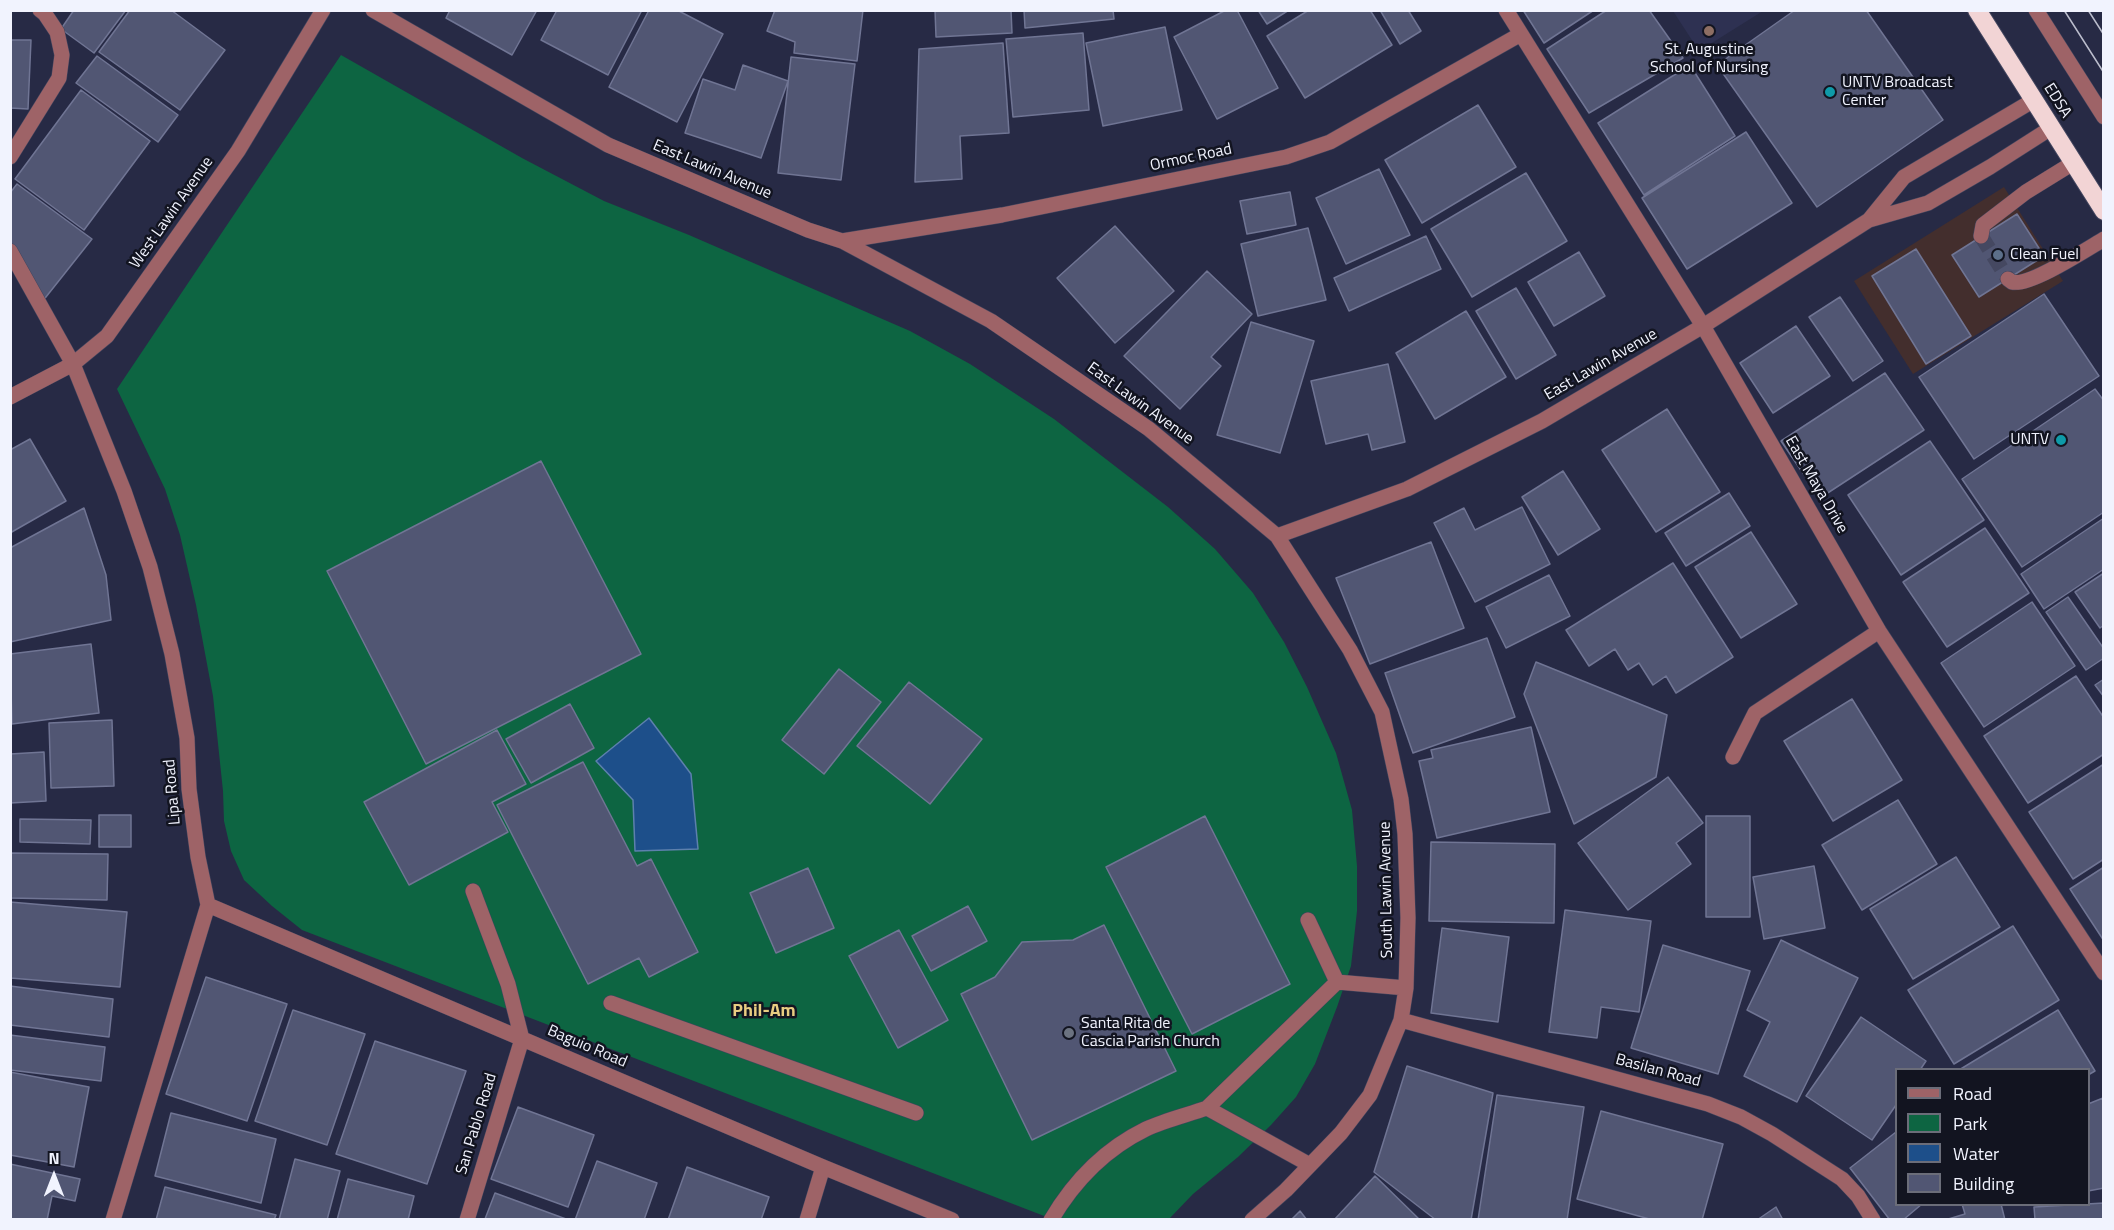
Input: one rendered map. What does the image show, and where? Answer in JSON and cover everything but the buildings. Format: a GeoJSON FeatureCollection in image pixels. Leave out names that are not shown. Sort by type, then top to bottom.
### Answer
{"type":"FeatureCollection","features":[{"type":"Feature","properties":{"kind":"highway","name":"EDSA"},"geometry":{"type":"LineString","coordinates":[[1977,10],[2103,211]]}},
{"type":"Feature","properties":{"kind":"street"},"geometry":{"type":"LineString","coordinates":[[10,157],[59,78],[62,55],[57,32],[40,10]]}},
{"type":"Feature","properties":{"kind":"street","name":"West Lawin Avenue"},"geometry":{"type":"LineString","coordinates":[[10,397],[73,364],[107,336],[238,151],[323,10]]}},
{"type":"Feature","properties":{"kind":"street","name":"East Lawin Avenue"},"geometry":{"type":"LineString","coordinates":[[373,10],[608,145],[808,230],[842,242],[991,321],[1149,429],[1277,536],[1407,489],[1542,421],[1703,326],[1869,219],[1904,177],[2034,100]]}},
{"type":"Feature","properties":{"kind":"street","name":"East Maya Drive"},"geometry":{"type":"LineString","coordinates":[[1506,10],[1703,326],[1879,631],[2103,973]]}},
{"type":"Feature","properties":{"kind":"street"},"geometry":{"type":"LineString","coordinates":[[2036,10],[2103,117]]}},
{"type":"Feature","properties":{"kind":"street","name":"Ormoc Road"},"geometry":{"type":"LineString","coordinates":[[842,242],[1002,215],[1286,157],[1330,142],[1521,34]]}},
{"type":"Feature","properties":{"kind":"street","name":"East Lawin Avenue"},"geometry":{"type":"LineString","coordinates":[[1869,219],[1928,203],[2051,128]]}},
{"type":"Feature","properties":{"kind":"street"},"geometry":{"type":"LineString","coordinates":[[1981,236],[1983,225],[2026,192],[2073,163]]}},
{"type":"Feature","properties":{"kind":"street"},"geometry":{"type":"LineString","coordinates":[[2008,279],[2012,282],[2021,282],[2069,260],[2103,239]]}},
{"type":"Feature","properties":{"kind":"street","name":"Lipa Road"},"geometry":{"type":"LineString","coordinates":[[10,251],[73,364],[124,491],[150,567],[164,620],[187,738],[189,789],[198,857],[208,905],[112,1220]]}},
{"type":"Feature","properties":{"kind":"street","name":"South Lawin Avenue"},"geometry":{"type":"LineString","coordinates":[[1252,1220],[1286,1190],[1341,1133],[1370,1095],[1401,1020],[1406,988],[1408,918],[1405,834],[1401,799],[1382,712],[1350,650],[1277,536]]}},
{"type":"Feature","properties":{"kind":"street"},"geometry":{"type":"LineString","coordinates":[[1734,757],[1755,712],[1879,631]]}},
{"type":"Feature","properties":{"kind":"street"},"geometry":{"type":"LineString","coordinates":[[473,891],[508,984],[522,1039]]}},
{"type":"Feature","properties":{"kind":"street","name":"Baguio Road"},"geometry":{"type":"LineString","coordinates":[[208,905],[952,1220]]}},
{"type":"Feature","properties":{"kind":"street"},"geometry":{"type":"LineString","coordinates":[[1308,920],[1337,982]]}},
{"type":"Feature","properties":{"kind":"street"},"geometry":{"type":"LineString","coordinates":[[1051,1220],[1066,1193],[1099,1159],[1146,1129],[1207,1108],[1337,982],[1406,988]]}},
{"type":"Feature","properties":{"kind":"street"},"geometry":{"type":"LineString","coordinates":[[611,1003],[916,1113]]}},
{"type":"Feature","properties":{"kind":"street","name":"Basilan Road"},"geometry":{"type":"LineString","coordinates":[[1401,1020],[1708,1104],[1741,1117],[1842,1179],[1858,1196],[1873,1220]]}},
{"type":"Feature","properties":{"kind":"street","name":"San Pablo Road"},"geometry":{"type":"LineString","coordinates":[[467,1220],[522,1039]]}},
{"type":"Feature","properties":{"kind":"street"},"geometry":{"type":"LineString","coordinates":[[1207,1108],[1310,1165]]}},
{"type":"Feature","properties":{"kind":"street"},"geometry":{"type":"LineString","coordinates":[[807,1220],[823,1167]]}},
{"type":"Feature","properties":{"kind":"shaded area","name":"St. Augustine School of Nursing"},"geometry":{"type":"Polygon","coordinates":[[[1673,11],[1763,11],[1699,51],[1673,11]]]}},
{"type":"Feature","properties":{"kind":"shaded area"},"geometry":{"type":"Polygon","coordinates":[[[2004,187],[2063,281],[1913,374],[1854,281],[2004,187]]]}},
{"type":"Feature","properties":{"kind":"green space"},"geometry":{"type":"Polygon","coordinates":[[[341,55],[522,158],[604,201],[689,235],[910,331],[970,364],[1054,419],[1168,507],[1215,549],[1253,593],[1284,642],[1307,687],[1336,753],[1352,810],[1357,866],[1357,911],[1351,966],[1315,1064],[1296,1097],[1238,1157],[1193,1194],[1169,1219],[1052,1219],[302,930],[244,880],[231,851],[224,821],[213,696],[180,535],[165,489],[117,389],[341,55]]]}},
{"type":"Feature","properties":{"kind":"water"},"geometry":{"type":"Polygon","coordinates":[[[649,718],[691,774],[698,849],[635,851],[633,800],[596,761],[649,718]]]}},
{"type":"Feature","properties":{"kind":"tunnel"},"geometry":{"type":"LineString","coordinates":[[1981,236],[2008,279]]}},
{"type":"Feature","properties":{"kind":"tram line"},"geometry":{"type":"LineString","coordinates":[[2064,10],[2104,73]]}},
{"type":"Feature","properties":{"kind":"tram line"},"geometry":{"type":"LineString","coordinates":[[2088,10],[2104,35]]}},
{"type":"Feature","properties":{"kind":"place","name":"St. Augustine School of Nursing"},"geometry":{"type":"Point","coordinates":[1709,31]}},
{"type":"Feature","properties":{"kind":"place","name":"UNTV Broadcast Center"},"geometry":{"type":"Point","coordinates":[1830,92]}},
{"type":"Feature","properties":{"kind":"place","name":"Clean Fuel"},"geometry":{"type":"Point","coordinates":[1998,255]}},
{"type":"Feature","properties":{"kind":"place","name":"UNTV"},"geometry":{"type":"Point","coordinates":[2061,440]}},
{"type":"Feature","properties":{"kind":"place","name":"Santa Rita de Cascia Parish Church"},"geometry":{"type":"Point","coordinates":[1069,1033]}},
{"type":"Feature","properties":{"kind":"district","name":"Phil-Am"},"geometry":{"type":"Point","coordinates":[764,1012]}}]}
